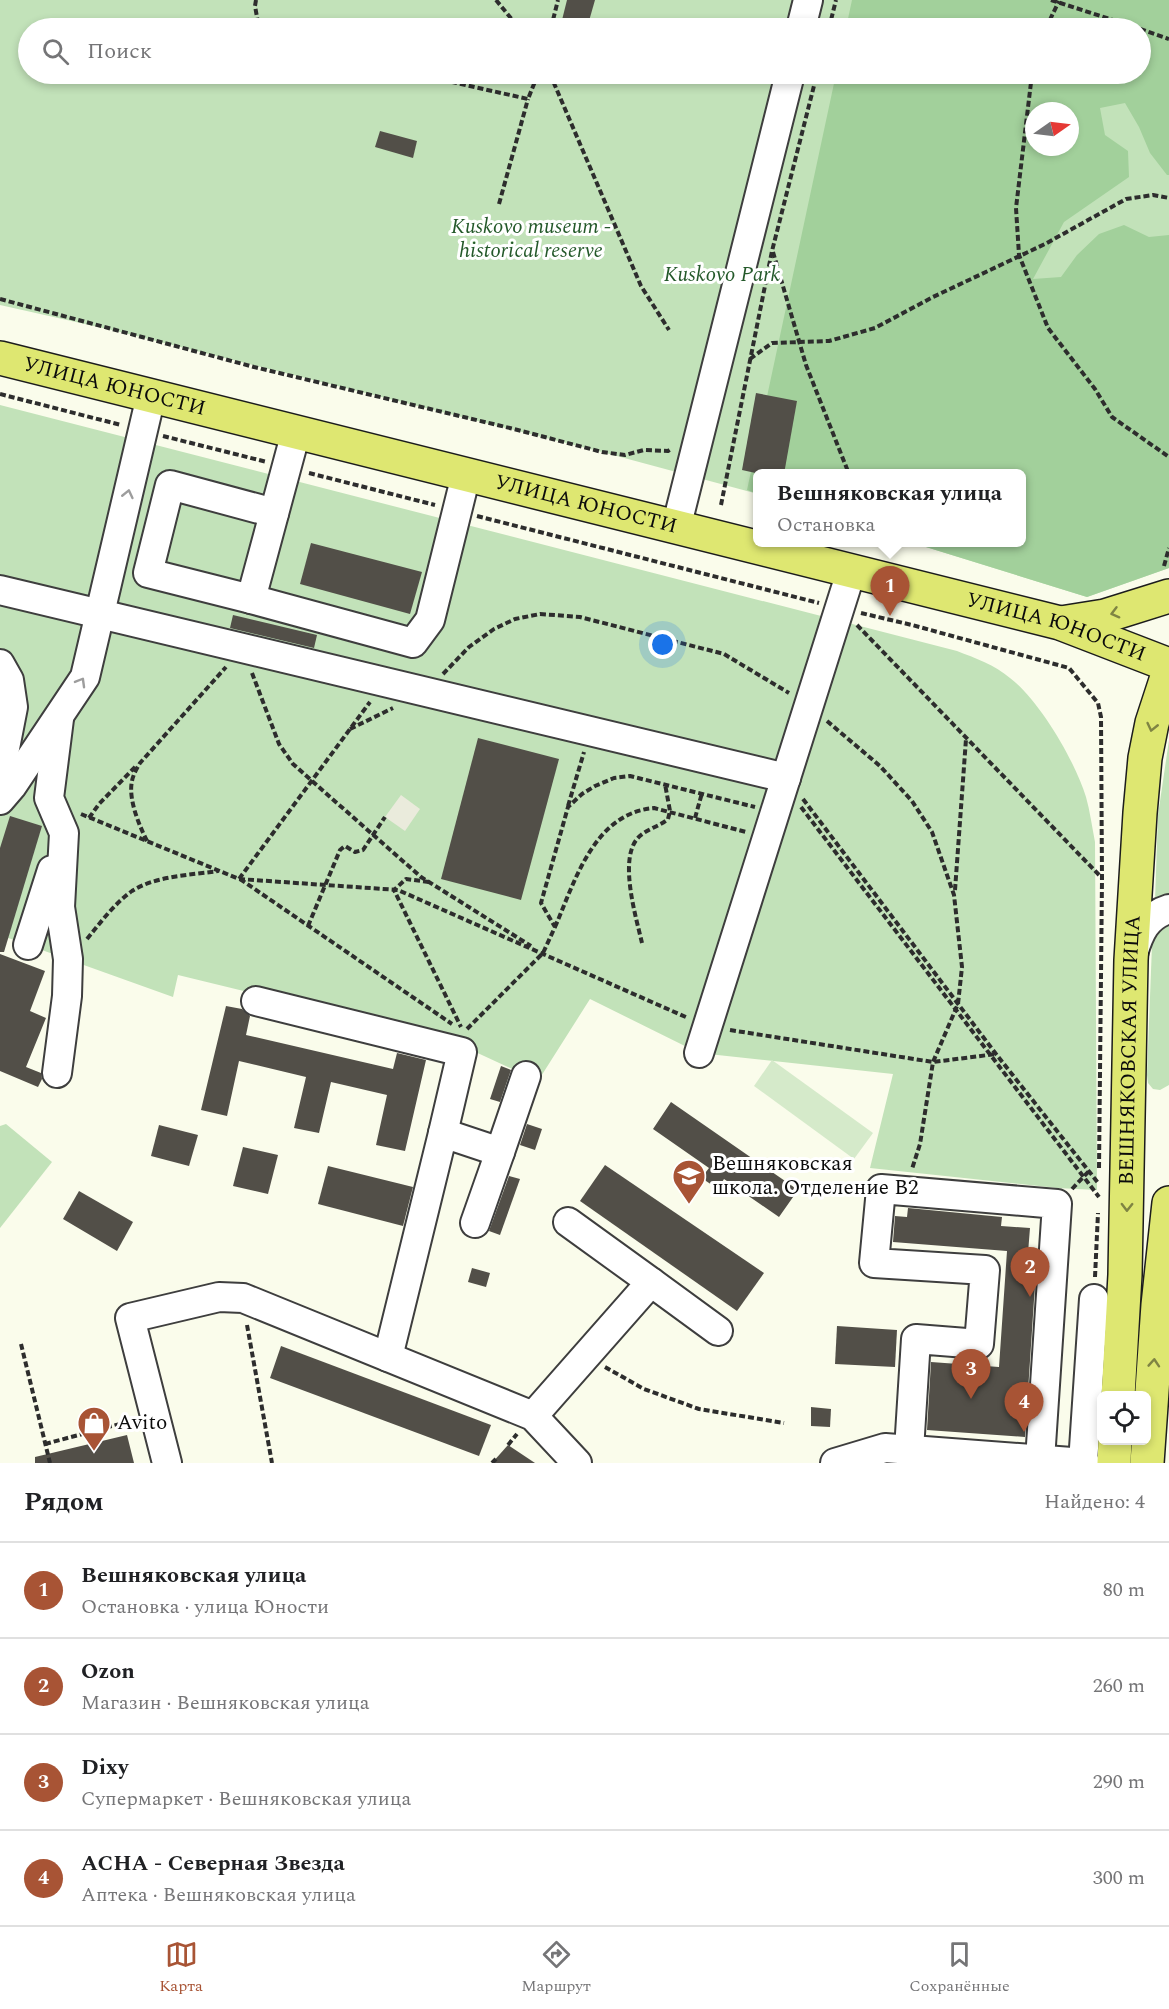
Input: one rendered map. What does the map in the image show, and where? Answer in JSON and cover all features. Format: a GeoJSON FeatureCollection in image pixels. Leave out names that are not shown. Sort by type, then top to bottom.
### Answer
{"type":"FeatureCollection","features":[{"type":"Feature","properties":{"kind":"main road","name":"УЛИЦА ЮНОСТИ"},"geometry":{"type":"LineString","coordinates":[[0,358],[1060,623],[1169,665]]}},
{"type":"Feature","properties":{"kind":"main road"},"geometry":{"type":"LineString","coordinates":[[1060,623],[1105,616],[1166,581]]}},
{"type":"Feature","properties":{"kind":"main road","name":"ВЕШНЯКОВСКАЯ УЛИЦА"},"geometry":{"type":"LineString","coordinates":[[1118,1391],[1125,1275],[1131,960],[1140,813],[1145,758],[1152,723],[1169,671]]}},
{"type":"Feature","properties":{"kind":"main road"},"geometry":{"type":"LineString","coordinates":[[1155,1446],[1158,1305],[1169,1203]]}},
{"type":"Feature","properties":{"kind":"main road"},"geometry":{"type":"LineString","coordinates":[[1114,1463],[1115,1445]]}},
{"type":"Feature","properties":{"kind":"street"},"geometry":{"type":"LineString","coordinates":[[804,18],[808,0]]}},
{"type":"Feature","properties":{"kind":"street"},"geometry":{"type":"LineString","coordinates":[[676,528],[787,84]]}},
{"type":"Feature","properties":{"kind":"street"},"geometry":{"type":"LineString","coordinates":[[0,800],[12,786],[85,677],[151,396]]}},
{"type":"Feature","properties":{"kind":"street"},"geometry":{"type":"LineString","coordinates":[[251,598],[296,432]]}},
{"type":"Feature","properties":{"kind":"street"},"geometry":{"type":"LineString","coordinates":[[274,513],[170,485],[148,573],[251,598],[413,643],[430,620],[466,476]]}},
{"type":"Feature","properties":{"kind":"street"},"geometry":{"type":"LineString","coordinates":[[703,1039],[851,572]]}},
{"type":"Feature","properties":{"kind":"street"},"geometry":{"type":"LineString","coordinates":[[0,590],[590,731],[785,781]]}},
{"type":"Feature","properties":{"kind":"street"},"geometry":{"type":"LineString","coordinates":[[0,664],[9,680],[13,707],[0,774]]}},
{"type":"Feature","properties":{"kind":"street"},"geometry":{"type":"LineString","coordinates":[[57,1073],[67,996],[68,959],[60,907],[64,833],[49,798],[60,714]]}},
{"type":"Feature","properties":{"kind":"street"},"geometry":{"type":"LineString","coordinates":[[28,945],[64,833]]}},
{"type":"Feature","properties":{"kind":"street"},"geometry":{"type":"LineString","coordinates":[[1131,960],[1138,935],[1152,918],[1169,909]]}},
{"type":"Feature","properties":{"kind":"street"},"geometry":{"type":"LineString","coordinates":[[256,1001],[462,1052],[388,1357]]}},
{"type":"Feature","properties":{"kind":"street"},"geometry":{"type":"LineString","coordinates":[[475,1223],[526,1076]]}},
{"type":"Feature","properties":{"kind":"street"},"geometry":{"type":"LineString","coordinates":[[443,1133],[500,1152]]}},
{"type":"Feature","properties":{"kind":"street"},"geometry":{"type":"LineString","coordinates":[[895,1454],[916,1339],[979,1344],[985,1270],[874,1263],[881,1189],[1057,1204],[1040,1460]]}},
{"type":"Feature","properties":{"kind":"street"},"geometry":{"type":"LineString","coordinates":[[568,1222],[718,1331]]}},
{"type":"Feature","properties":{"kind":"street"},"geometry":{"type":"LineString","coordinates":[[533,1416],[651,1282]]}},
{"type":"Feature","properties":{"kind":"street"},"geometry":{"type":"LineString","coordinates":[[167,1463],[130,1318],[219,1297],[243,1298],[533,1416],[577,1463]]}},
{"type":"Feature","properties":{"kind":"street"},"geometry":{"type":"LineString","coordinates":[[836,1463],[895,1454],[1084,1463],[1094,1299]]}},
{"type":"Feature","properties":{"kind":"path"},"geometry":{"type":"LineString","coordinates":[[256,0],[257,18]]}},
{"type":"Feature","properties":{"kind":"path"},"geometry":{"type":"LineString","coordinates":[[496,0],[511,18]]}},
{"type":"Feature","properties":{"kind":"path"},"geometry":{"type":"LineString","coordinates":[[554,18],[558,0]]}},
{"type":"Feature","properties":{"kind":"path"},"geometry":{"type":"LineString","coordinates":[[832,18],[836,0]]}},
{"type":"Feature","properties":{"kind":"path"},"geometry":{"type":"LineString","coordinates":[[1052,0],[1108,18]]}},
{"type":"Feature","properties":{"kind":"path"},"geometry":{"type":"LineString","coordinates":[[1051,18],[1059,1]]}},
{"type":"Feature","properties":{"kind":"path"},"geometry":{"type":"LineString","coordinates":[[1151,33],[1169,39]]}},
{"type":"Feature","properties":{"kind":"path"},"geometry":{"type":"LineString","coordinates":[[461,84],[528,99]]}},
{"type":"Feature","properties":{"kind":"path"},"geometry":{"type":"LineString","coordinates":[[499,204],[533,84]]}},
{"type":"Feature","properties":{"kind":"path"},"geometry":{"type":"LineString","coordinates":[[554,84],[641,286],[669,330]]}},
{"type":"Feature","properties":{"kind":"path"},"geometry":{"type":"LineString","coordinates":[[721,506],[772,251],[814,84]]}},
{"type":"Feature","properties":{"kind":"path"},"geometry":{"type":"LineString","coordinates":[[1031,84],[1016,208],[1019,255],[1048,328],[1095,389],[1112,417],[1169,457]]}},
{"type":"Feature","properties":{"kind":"path"},"geometry":{"type":"LineString","coordinates":[[750,359],[772,343],[830,341],[875,328],[933,297],[1045,244],[1126,199],[1153,195],[1169,198]]}},
{"type":"Feature","properties":{"kind":"path"},"geometry":{"type":"LineString","coordinates":[[772,251],[806,365],[847,469]]}},
{"type":"Feature","properties":{"kind":"path"},"geometry":{"type":"LineString","coordinates":[[0,299],[231,361],[602,452],[625,455],[644,450],[668,451],[698,435]]}},
{"type":"Feature","properties":{"kind":"path"},"geometry":{"type":"LineString","coordinates":[[0,394],[912,625],[1069,668],[1098,703],[1101,717],[1099,1197],[1094,1299]]}},
{"type":"Feature","properties":{"kind":"path"},"geometry":{"type":"LineString","coordinates":[[1166,581],[1169,548]]}},
{"type":"Feature","properties":{"kind":"path"},"geometry":{"type":"LineString","coordinates":[[840,608],[1102,879]]}},
{"type":"Feature","properties":{"kind":"path"},"geometry":{"type":"LineString","coordinates":[[89,818],[99,804],[140,763],[242,649],[279,744],[293,764],[429,882],[543,953],[703,1039],[933,1062],[996,1053]]}},
{"type":"Feature","properties":{"kind":"path"},"geometry":{"type":"LineString","coordinates":[[239,879],[384,683]]}},
{"type":"Feature","properties":{"kind":"path"},"geometry":{"type":"LineString","coordinates":[[555,927],[541,903],[590,731]]}},
{"type":"Feature","properties":{"kind":"path"},"geometry":{"type":"LineString","coordinates":[[954,895],[966,738]]}},
{"type":"Feature","properties":{"kind":"path"},"geometry":{"type":"LineString","coordinates":[[140,763],[131,782],[132,796],[137,821],[147,841]]}},
{"type":"Feature","properties":{"kind":"path"},"geometry":{"type":"LineString","coordinates":[[568,807],[582,794],[614,778],[630,776],[702,793],[771,825]]}},
{"type":"Feature","properties":{"kind":"path"},"geometry":{"type":"LineString","coordinates":[[785,781],[1099,1184]]}},
{"type":"Feature","properties":{"kind":"path"},"geometry":{"type":"LineString","coordinates":[[785,781],[1099,1197]]}},
{"type":"Feature","properties":{"kind":"path"},"geometry":{"type":"LineString","coordinates":[[642,944],[631,886],[629,862],[631,848],[642,833],[668,819],[670,811],[665,784]]}},
{"type":"Feature","properties":{"kind":"path"},"geometry":{"type":"LineString","coordinates":[[695,818],[702,793]]}},
{"type":"Feature","properties":{"kind":"path"},"geometry":{"type":"LineString","coordinates":[[51,802],[239,879],[464,1032]]}},
{"type":"Feature","properties":{"kind":"path"},"geometry":{"type":"LineString","coordinates":[[464,1032],[543,953],[588,853],[601,834],[621,820],[643,809],[654,808],[695,818],[771,825]]}},
{"type":"Feature","properties":{"kind":"path"},"geometry":{"type":"LineString","coordinates":[[308,926],[336,856],[342,847],[345,846],[359,852],[363,850],[385,817]]}},
{"type":"Feature","properties":{"kind":"path"},"geometry":{"type":"LineString","coordinates":[[68,959],[108,913],[136,889],[158,881],[218,871]]}},
{"type":"Feature","properties":{"kind":"path"},"geometry":{"type":"LineString","coordinates":[[239,879],[394,890],[543,953]]}},
{"type":"Feature","properties":{"kind":"path"},"geometry":{"type":"LineString","coordinates":[[394,890],[406,879],[429,882]]}},
{"type":"Feature","properties":{"kind":"path"},"geometry":{"type":"LineString","coordinates":[[394,890],[464,1032]]}},
{"type":"Feature","properties":{"kind":"path"},"geometry":{"type":"LineString","coordinates":[[243,1298],[272,1463]]}},
{"type":"Feature","properties":{"kind":"path"},"geometry":{"type":"LineString","coordinates":[[21,1344],[50,1463]]}},
{"type":"Feature","properties":{"kind":"path"},"geometry":{"type":"LineString","coordinates":[[586,1357],[644,1389],[699,1409],[784,1423]]}},
{"type":"Feature","properties":{"kind":"path"},"geometry":{"type":"LineString","coordinates":[[45,1444],[131,1421]]}},
{"type":"Feature","properties":{"kind":"green space","name":"Kuskovo Park"},"geometry":{"type":"Polygon","coordinates":[[[0,0],[1169,0],[1169,568],[1087,597],[926,547],[1026,547],[1026,469],[753,469],[753,493],[602,452],[116,331],[0,305],[0,0]]]}},
{"type":"Feature","properties":{"kind":"green space"},"geometry":{"type":"Polygon","coordinates":[[[852,0],[1169,0],[1169,175],[1150,153],[1125,103],[1100,108],[1105,135],[1128,151],[1129,177],[1064,222],[1033,279],[1061,277],[1077,255],[1099,234],[1124,225],[1149,237],[1169,235],[1169,568],[1087,597],[926,547],[1026,547],[1026,469],[753,469],[753,492],[747,490],[834,84],[1151,84],[1151,18],[848,18],[852,0]]]}},
{"type":"Feature","properties":{"kind":"green space"},"geometry":{"type":"Polygon","coordinates":[[[0,405],[957,651],[985,662],[1004,673],[1033,701],[1055,733],[1081,782],[1090,813],[1095,842],[1097,1190],[1057,1188],[870,1168],[893,1074],[699,1053],[590,999],[538,1081],[456,1043],[178,975],[173,997],[0,935],[0,405]]]}},
{"type":"Feature","properties":{"kind":"green space"},"geometry":{"type":"Polygon","coordinates":[[[1169,740],[1169,896],[1155,900],[1158,815],[1169,740]]]}},
{"type":"Feature","properties":{"kind":"green space"},"geometry":{"type":"Polygon","coordinates":[[[1169,923],[1169,1085],[1160,1090],[1153,1089],[1148,1083],[1147,1075],[1152,945],[1158,932],[1169,923]]]}},
{"type":"Feature","properties":{"kind":"green space"},"geometry":{"type":"Polygon","coordinates":[[[772,1060],[873,1133],[854,1159],[754,1086],[772,1060]]]}},
{"type":"Feature","properties":{"kind":"green space"},"geometry":{"type":"Polygon","coordinates":[[[6,1124],[52,1162],[0,1228],[0,1126],[6,1124]]]}},
{"type":"Feature","properties":{"kind":"shaded area"},"geometry":{"type":"Polygon","coordinates":[[[401,795],[420,809],[405,831],[385,817],[401,795]]]}},
{"type":"Feature","properties":{"kind":"building"},"geometry":{"type":"Polygon","coordinates":[[[567,0],[595,0],[590,18],[562,18],[567,0]]]}},
{"type":"Feature","properties":{"kind":"building"},"geometry":{"type":"Polygon","coordinates":[[[380,131],[417,141],[413,158],[375,147],[380,131]]]}},
{"type":"Feature","properties":{"kind":"building"},"geometry":{"type":"Polygon","coordinates":[[[756,393],[797,401],[785,469],[753,469],[753,472],[742,470],[756,393]]]}},
{"type":"Feature","properties":{"kind":"building"},"geometry":{"type":"Polygon","coordinates":[[[311,543],[422,572],[410,614],[300,584],[311,543]]]}},
{"type":"Feature","properties":{"kind":"building"},"geometry":{"type":"Polygon","coordinates":[[[233,615],[317,635],[314,648],[230,628],[233,615]]]}},
{"type":"Feature","properties":{"kind":"building"},"geometry":{"type":"Polygon","coordinates":[[[478,738],[559,759],[521,900],[441,879],[478,738]]]}},
{"type":"Feature","properties":{"kind":"building"},"geometry":{"type":"Polygon","coordinates":[[[10,816],[42,826],[4,952],[0,952],[0,848],[10,816]]]}},
{"type":"Feature","properties":{"kind":"building"},"geometry":{"type":"Polygon","coordinates":[[[0,954],[45,971],[30,1011],[46,1018],[26,1067],[41,1073],[42,1079],[38,1087],[0,1071],[0,954]]]}},
{"type":"Feature","properties":{"kind":"building"},"geometry":{"type":"Polygon","coordinates":[[[226,1006],[242,1009],[250,1016],[246,1035],[393,1069],[397,1053],[426,1060],[405,1151],[376,1145],[387,1095],[331,1082],[319,1133],[294,1128],[306,1077],[239,1061],[227,1116],[201,1110],[226,1006]]]}},
{"type":"Feature","properties":{"kind":"building"},"geometry":{"type":"Polygon","coordinates":[[[501,1066],[511,1070],[500,1102],[490,1099],[501,1066]]]}},
{"type":"Feature","properties":{"kind":"building"},"geometry":{"type":"Polygon","coordinates":[[[671,1102],[798,1190],[779,1217],[724,1179],[718,1189],[706,1181],[702,1177],[709,1168],[653,1129],[671,1102]]]}},
{"type":"Feature","properties":{"kind":"building"},"geometry":{"type":"Polygon","coordinates":[[[527,1124],[542,1129],[535,1150],[520,1145],[527,1124]]]}},
{"type":"Feature","properties":{"kind":"building"},"geometry":{"type":"Polygon","coordinates":[[[159,1125],[198,1135],[189,1166],[151,1156],[159,1125]]]}},
{"type":"Feature","properties":{"kind":"building"},"geometry":{"type":"Polygon","coordinates":[[[243,1147],[278,1155],[268,1194],[233,1186],[243,1147]]]}},
{"type":"Feature","properties":{"kind":"building"},"geometry":{"type":"Polygon","coordinates":[[[605,1165],[764,1273],[737,1311],[580,1201],[605,1165]]]}},
{"type":"Feature","properties":{"kind":"building"},"geometry":{"type":"Polygon","coordinates":[[[328,1166],[413,1187],[403,1226],[318,1204],[328,1166]]]}},
{"type":"Feature","properties":{"kind":"building"},"geometry":{"type":"Polygon","coordinates":[[[509,1176],[520,1179],[500,1235],[489,1231],[509,1176]]]}},
{"type":"Feature","properties":{"kind":"building"},"geometry":{"type":"Polygon","coordinates":[[[79,1191],[133,1222],[117,1251],[63,1219],[79,1191]]]}},
{"type":"Feature","properties":{"kind":"building"},"geometry":{"type":"Polygon","coordinates":[[[908,1208],[1002,1217],[1001,1226],[1030,1228],[1028,1253],[1037,1254],[1025,1437],[927,1430],[931,1362],[999,1367],[1007,1251],[893,1242],[895,1216],[907,1217],[908,1208]]]}},
{"type":"Feature","properties":{"kind":"building"},"geometry":{"type":"Polygon","coordinates":[[[472,1268],[490,1273],[486,1287],[468,1282],[472,1268]]]}},
{"type":"Feature","properties":{"kind":"building"},"geometry":{"type":"Polygon","coordinates":[[[837,1326],[897,1330],[895,1367],[835,1364],[837,1326]]]}},
{"type":"Feature","properties":{"kind":"building"},"geometry":{"type":"Polygon","coordinates":[[[281,1346],[491,1425],[479,1456],[270,1378],[281,1346]]]}},
{"type":"Feature","properties":{"kind":"building"},"geometry":{"type":"Polygon","coordinates":[[[811,1407],[831,1409],[830,1427],[811,1426],[811,1407]]]}},
{"type":"Feature","properties":{"kind":"building"},"geometry":{"type":"Polygon","coordinates":[[[127,1435],[134,1463],[35,1463],[35,1457],[127,1435]]]}},
{"type":"Feature","properties":{"kind":"building"},"geometry":{"type":"Polygon","coordinates":[[[508,1445],[535,1463],[492,1463],[508,1445]]]}},
{"type":"Feature","properties":{"kind":"place","name":"Вешняковская улица"},"geometry":{"type":"Point","coordinates":[890,616]}},
{"type":"Feature","properties":{"kind":"place","name":"Вешняковская школа. Отделение В2"},"geometry":{"type":"Point","coordinates":[689,1205]}},
{"type":"Feature","properties":{"kind":"place","name":"Ozon"},"geometry":{"type":"Point","coordinates":[1030,1297]}},
{"type":"Feature","properties":{"kind":"place","name":"Dixy"},"geometry":{"type":"Point","coordinates":[971,1399]}},
{"type":"Feature","properties":{"kind":"place","name":"АСНА - Северная Звезда"},"geometry":{"type":"Point","coordinates":[1024,1432]}},
{"type":"Feature","properties":{"kind":"place","name":"Avito"},"geometry":{"type":"Point","coordinates":[94,1452]}},
{"type":"Feature","properties":{"kind":"park label","name":"Kuskovo museum - historical reserve"},"geometry":{"type":"Point","coordinates":[531,239]}}]}
